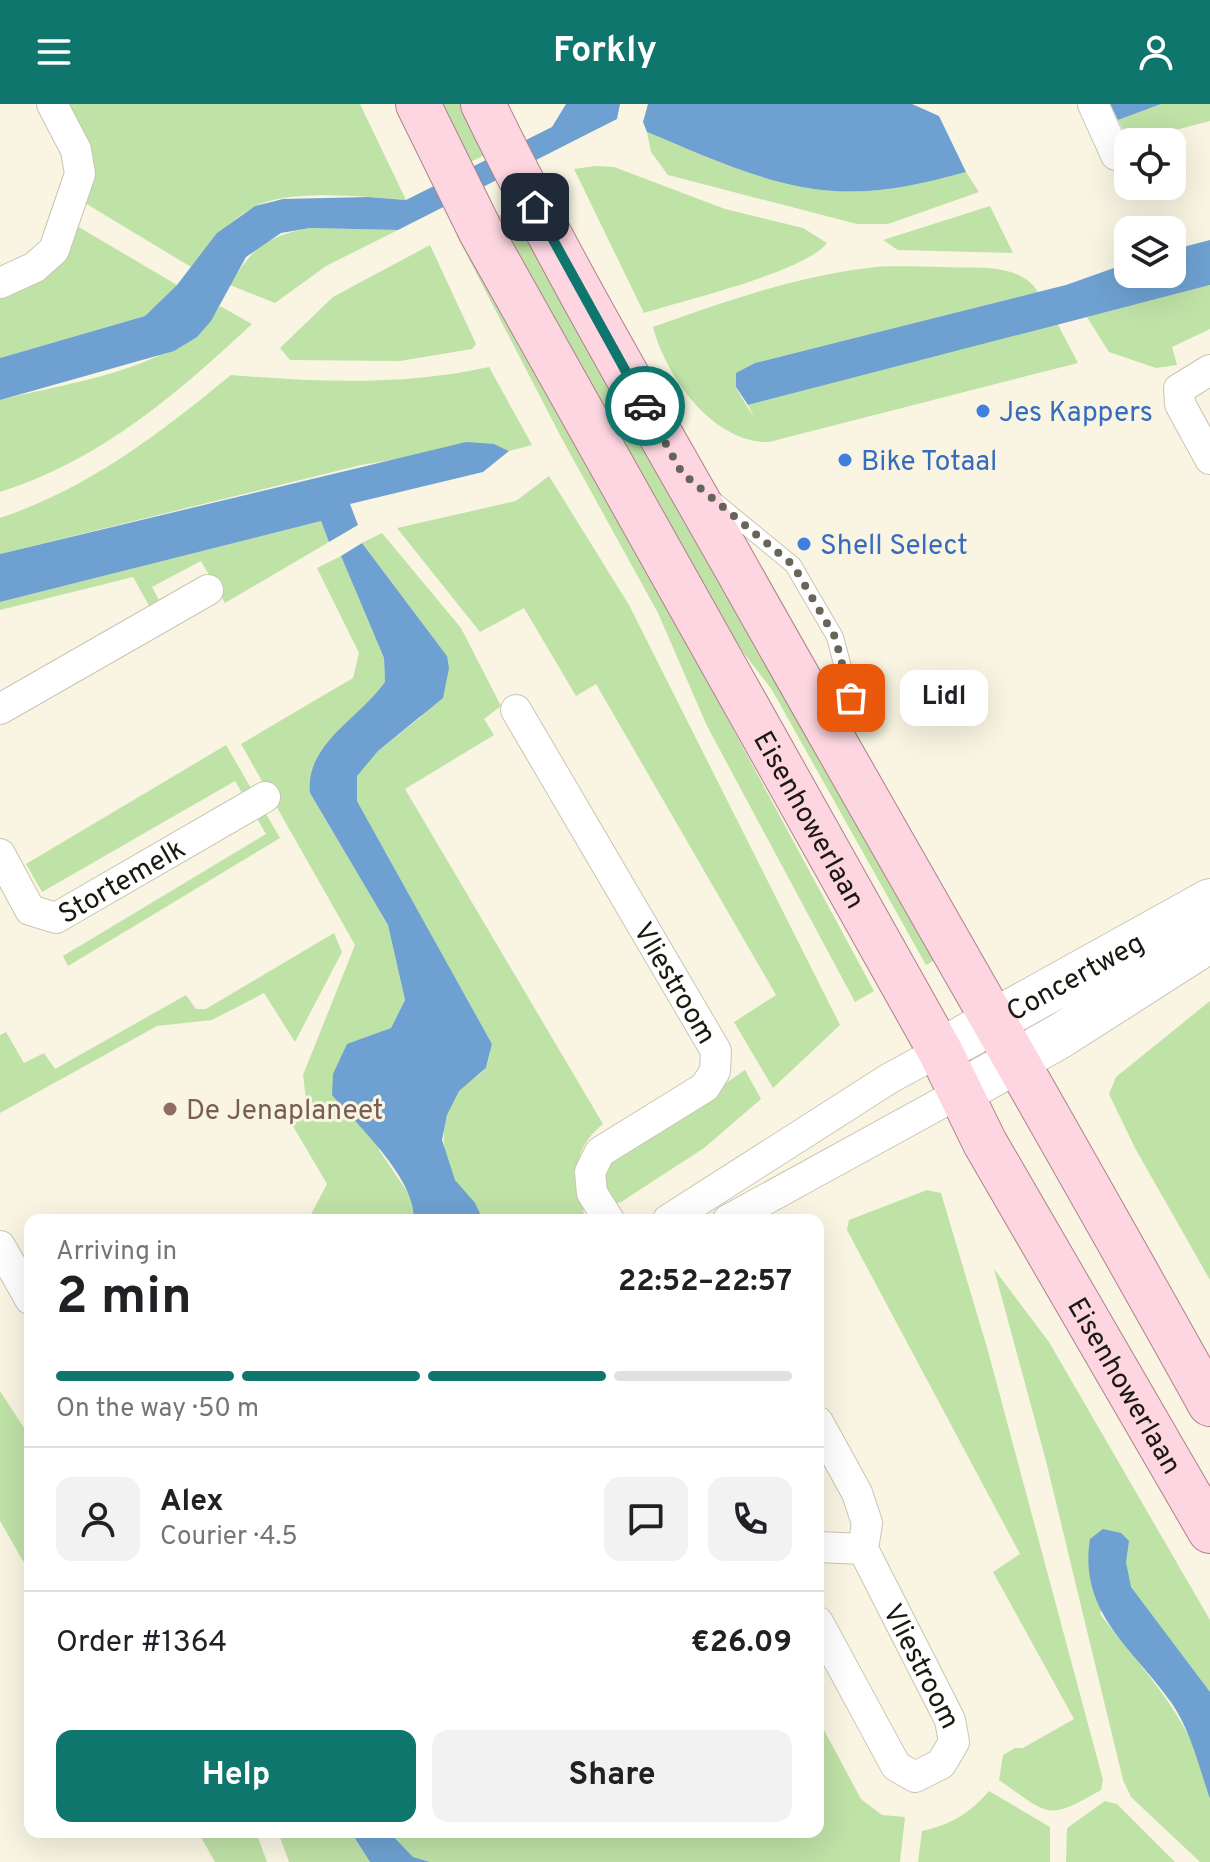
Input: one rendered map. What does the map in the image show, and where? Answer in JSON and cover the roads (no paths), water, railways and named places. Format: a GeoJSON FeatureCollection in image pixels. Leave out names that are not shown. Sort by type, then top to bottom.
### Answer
{"type":"FeatureCollection","features":[{"type":"Feature","properties":{"kind":"main road","name":"Eisenhowerlaan"},"geometry":{"type":"LineString","coordinates":[[418,104],[481,232],[940,1051],[985,1143],[1210,1531]]}},
{"type":"Feature","properties":{"kind":"main road","name":"Eisenhowerlaan"},"geometry":{"type":"LineString","coordinates":[[491,122],[682,473],[1210,1404]]}},
{"type":"Feature","properties":{"kind":"street"},"geometry":{"type":"LineString","coordinates":[[0,283],[35,267],[54,250],[80,174],[76,150],[52,104]]}},
{"type":"Feature","properties":{"kind":"street"},"geometry":{"type":"LineString","coordinates":[[1093,104],[1114,151]]}},
{"type":"Feature","properties":{"kind":"street"},"geometry":{"type":"LineString","coordinates":[[1210,370],[1179,389],[1180,404],[1210,459]]}},
{"type":"Feature","properties":{"kind":"street"},"geometry":{"type":"LineString","coordinates":[[0,709],[208,590]]}},
{"type":"Feature","properties":{"kind":"street","name":"Vliestroom"},"geometry":{"type":"LineString","coordinates":[[516,710],[716,1051],[715,1071],[705,1087],[600,1152],[590,1172],[592,1193],[605,1214]]}},
{"type":"Feature","properties":{"kind":"street","name":"Stortemelk"},"geometry":{"type":"LineString","coordinates":[[0,854],[30,910],[56,918],[265,797]]}},
{"type":"Feature","properties":{"kind":"street","name":"Concertweg"},"geometry":{"type":"LineString","coordinates":[[940,1051],[1210,901]]}},
{"type":"Feature","properties":{"kind":"street","name":"Concertweg"},"geometry":{"type":"LineString","coordinates":[[961,1092],[1017,1061],[1210,940]]}},
{"type":"Feature","properties":{"kind":"street"},"geometry":{"type":"LineString","coordinates":[[677,1214],[890,1078],[940,1051]]}},
{"type":"Feature","properties":{"kind":"street"},"geometry":{"type":"LineString","coordinates":[[739,1214],[961,1092]]}},
{"type":"Feature","properties":{"kind":"street"},"geometry":{"type":"LineString","coordinates":[[0,1246],[24,1288]]}},
{"type":"Feature","properties":{"kind":"street","name":"Vliestroom"},"geometry":{"type":"LineString","coordinates":[[824,1433],[857,1493],[867,1523],[863,1549],[950,1720],[954,1742],[941,1764],[915,1777],[896,1766],[824,1633]]}},
{"type":"Feature","properties":{"kind":"street"},"geometry":{"type":"LineString","coordinates":[[824,1547],[863,1549]]}},
{"type":"Feature","properties":{"kind":"water"},"geometry":{"type":"Polygon","coordinates":[[[566,104],[620,104],[617,119],[398,230],[310,228],[281,233],[246,257],[211,321],[197,337],[174,351],[0,400],[0,358],[145,316],[177,285],[217,233],[255,206],[283,199],[368,197],[406,200],[552,127],[566,104]]]}},
{"type":"Feature","properties":{"kind":"water"},"geometry":{"type":"Polygon","coordinates":[[[648,104],[912,104],[939,116],[966,172],[917,184],[867,191],[809,188],[738,169],[647,132],[643,122],[648,104]]]}},
{"type":"Feature","properties":{"kind":"water"},"geometry":{"type":"Polygon","coordinates":[[[1110,104],[1161,104],[1118,120],[1110,104]]]}},
{"type":"Feature","properties":{"kind":"water"},"geometry":{"type":"Polygon","coordinates":[[[1210,240],[1210,285],[748,405],[736,387],[736,373],[755,363],[1066,285],[1114,268],[1114,288],[1186,288],[1186,246],[1210,240]]]}},
{"type":"Feature","properties":{"kind":"water"},"geometry":{"type":"Polygon","coordinates":[[[466,442],[494,444],[509,451],[483,472],[350,504],[358,525],[329,542],[321,521],[0,602],[0,554],[466,442]]]}},
{"type":"Feature","properties":{"kind":"water"},"geometry":{"type":"Polygon","coordinates":[[[362,543],[447,656],[449,668],[443,698],[378,751],[357,776],[357,801],[492,1044],[486,1068],[459,1091],[447,1115],[442,1140],[455,1180],[480,1214],[413,1214],[406,1188],[396,1171],[332,1095],[333,1074],[347,1044],[391,1028],[405,1000],[388,925],[310,793],[316,760],[325,746],[385,682],[384,658],[341,556],[362,543]]]}},
{"type":"Feature","properties":{"kind":"water"},"geometry":{"type":"Polygon","coordinates":[[[1103,1529],[1121,1533],[1129,1541],[1126,1562],[1131,1587],[1210,1692],[1210,1799],[1194,1749],[1178,1713],[1112,1628],[1092,1588],[1090,1539],[1103,1529]]]}},
{"type":"Feature","properties":{"kind":"water"},"geometry":{"type":"Polygon","coordinates":[[[355,1838],[395,1838],[413,1857],[430,1862],[370,1862],[355,1838]]]}},
{"type":"Feature","properties":{"kind":"place","name":"Jes Kappers"},"geometry":{"type":"Point","coordinates":[983,411]}},
{"type":"Feature","properties":{"kind":"place","name":"Bike Totaal"},"geometry":{"type":"Point","coordinates":[845,460]}},
{"type":"Feature","properties":{"kind":"place","name":"Shell Select"},"geometry":{"type":"Point","coordinates":[804,544]}},
{"type":"Feature","properties":{"kind":"place","name":"Lidl"},"geometry":{"type":"Point","coordinates":[851,698]}},
{"type":"Feature","properties":{"kind":"place","name":"De Jenaplaneet"},"geometry":{"type":"Point","coordinates":[170,1109]}}]}
